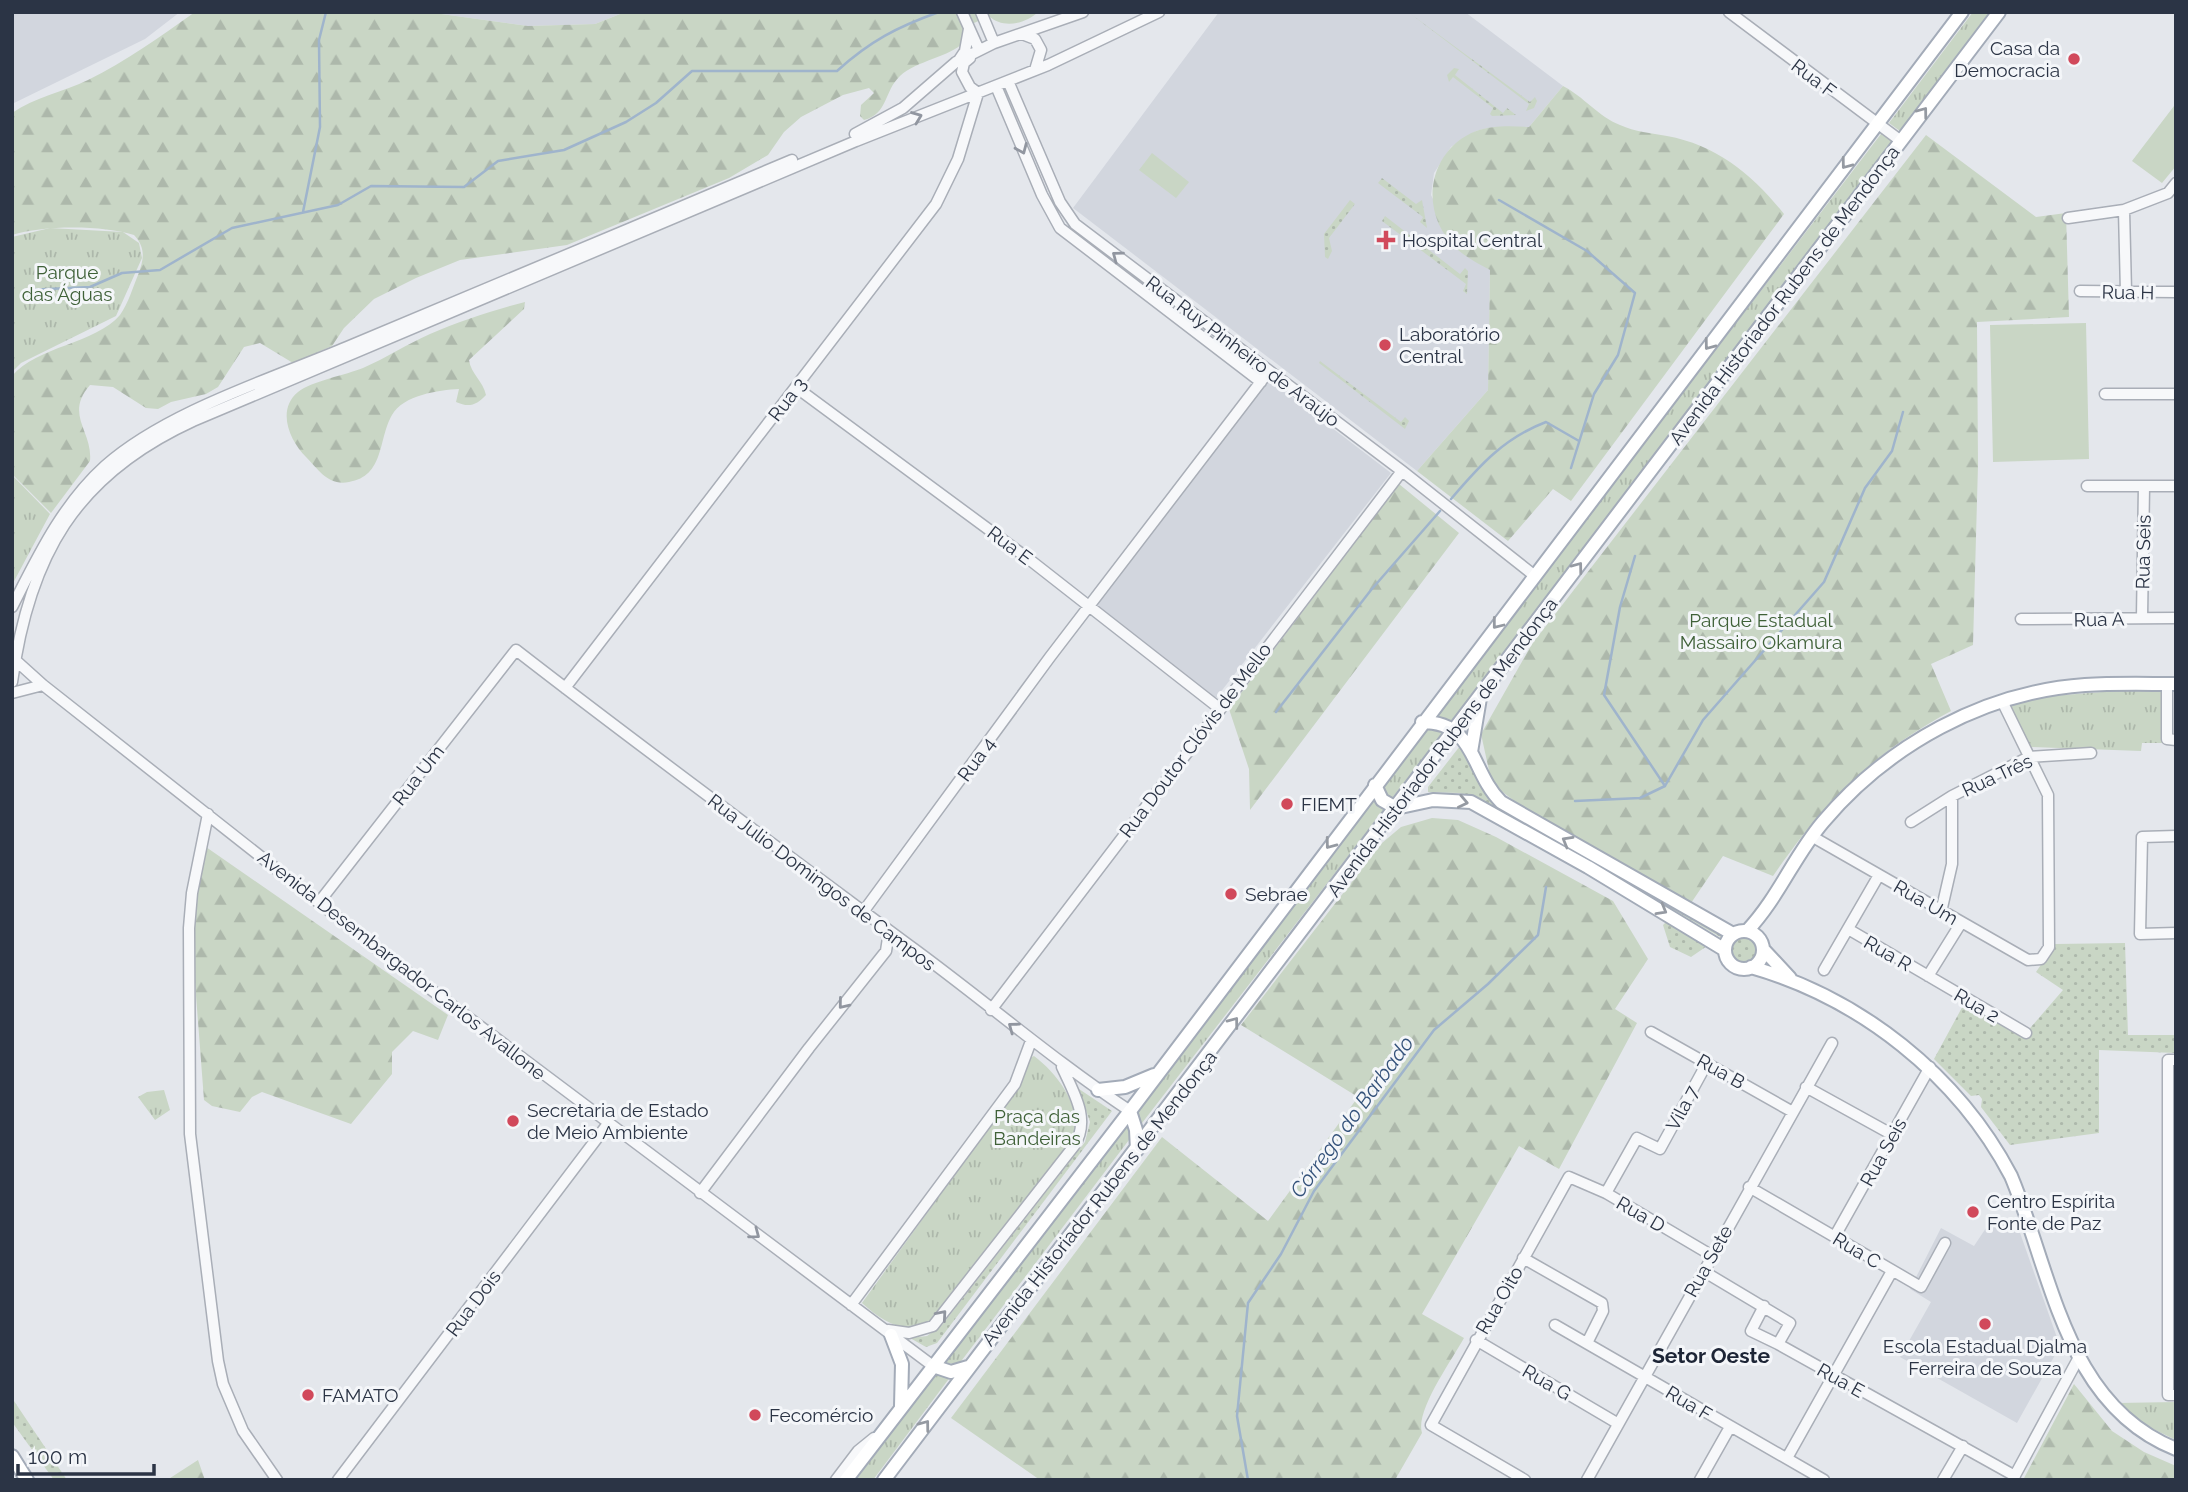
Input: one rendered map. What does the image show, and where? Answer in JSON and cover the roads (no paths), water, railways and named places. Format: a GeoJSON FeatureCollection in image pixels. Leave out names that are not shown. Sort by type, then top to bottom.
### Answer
{"type":"FeatureCollection","features":[{"type":"Feature","properties":{"kind":"main road","name":"Avenida Historiador Rubens de Mendonça"},"geometry":{"type":"LineString","coordinates":[[846,1480],[1130,1111],[1962,12]]}},
{"type":"Feature","properties":{"kind":"main road","name":"Avenida Historiador Rubens de Mendonça"},"geometry":{"type":"LineString","coordinates":[[884,1480],[1999,12]]}},
{"type":"Feature","properties":{"kind":"main road"},"geometry":{"type":"LineString","coordinates":[[1375,785],[1382,800],[1396,808],[1433,800],[1471,802],[1733,934],[1747,931],[1767,911],[1829,815],[1888,760],[1959,717],[2002,701],[2085,685],[2171,684]]}},
{"type":"Feature","properties":{"kind":"main road"},"geometry":{"type":"LineString","coordinates":[[1471,752],[1480,695]]}},
{"type":"Feature","properties":{"kind":"main road"},"geometry":{"type":"LineString","coordinates":[[1422,722],[1454,729],[1464,739],[1481,778],[1501,802],[1725,950],[1728,960],[1736,966],[1751,967],[1790,978],[1874,1026],[1930,1067],[1976,1120],[2011,1176],[2078,1359],[2116,1410],[2140,1429],[2176,1449]]}},
{"type":"Feature","properties":{"kind":"main road"},"geometry":{"type":"LineString","coordinates":[[1751,967],[1760,961],[1767,911]]}},
{"type":"Feature","properties":{"kind":"main road"},"geometry":{"type":"LineString","coordinates":[[1747,931],[1757,936],[1790,978]]}},
{"type":"Feature","properties":{"kind":"main road"},"geometry":{"type":"LineString","coordinates":[[1725,950],[1733,934]]}},
{"type":"Feature","properties":{"kind":"main road"},"geometry":{"type":"LineString","coordinates":[[1098,1090],[1125,1087],[1158,1074]]}},
{"type":"Feature","properties":{"kind":"main road"},"geometry":{"type":"LineString","coordinates":[[1130,1111],[1136,1130],[1137,1150]]}},
{"type":"Feature","properties":{"kind":"main road"},"geometry":{"type":"LineString","coordinates":[[886,1331],[902,1364],[900,1408]]}},
{"type":"Feature","properties":{"kind":"main road"},"geometry":{"type":"LineString","coordinates":[[933,1366],[951,1372],[968,1367]]}},
{"type":"Feature","properties":{"kind":"main road"},"geometry":{"type":"LineString","coordinates":[[12,1456],[27,1480]]}},
{"type":"Feature","properties":{"kind":"street"},"geometry":{"type":"LineString","coordinates":[[962,12],[977,51]]}},
{"type":"Feature","properties":{"kind":"street"},"geometry":{"type":"LineString","coordinates":[[981,12],[994,43]]}},
{"type":"Feature","properties":{"kind":"street"},"geometry":{"type":"LineString","coordinates":[[12,607],[52,531],[74,499],[105,466],[146,436],[244,391],[871,127],[903,108],[958,61],[994,43],[1083,12]]}},
{"type":"Feature","properties":{"kind":"street"},"geometry":{"type":"LineString","coordinates":[[12,682],[20,628],[33,583],[68,518],[113,469],[165,434],[856,141],[1035,70],[1159,12]]}},
{"type":"Feature","properties":{"kind":"street","name":"Rua F"},"geometry":{"type":"LineString","coordinates":[[1729,12],[1876,125],[1901,141]]}},
{"type":"Feature","properties":{"kind":"street"},"geometry":{"type":"LineString","coordinates":[[958,61],[965,51],[969,28]]}},
{"type":"Feature","properties":{"kind":"street"},"geometry":{"type":"LineString","coordinates":[[1018,34],[1031,36],[1037,41],[1041,50],[1035,70]]}},
{"type":"Feature","properties":{"kind":"street"},"geometry":{"type":"LineString","coordinates":[[977,51],[964,63],[962,72],[970,87],[978,93]]}},
{"type":"Feature","properties":{"kind":"street","name":"Rua Ruy Pinheiro de Araújo"},"geometry":{"type":"LineString","coordinates":[[1008,81],[1060,202],[1075,224],[1402,471],[1535,576]]}},
{"type":"Feature","properties":{"kind":"street","name":"Rua Ruy Pinheiro de Araújo"},"geometry":{"type":"LineString","coordinates":[[996,86],[1042,195],[1060,228],[1261,382]]}},
{"type":"Feature","properties":{"kind":"street","name":"Rua 3"},"geometry":{"type":"LineString","coordinates":[[565,688],[936,204],[958,159],[978,93]]}},
{"type":"Feature","properties":{"kind":"street"},"geometry":{"type":"LineString","coordinates":[[2068,218],[2124,210],[2172,193],[2176,183]]}},
{"type":"Feature","properties":{"kind":"street"},"geometry":{"type":"LineString","coordinates":[[2124,210],[2126,292]]}},
{"type":"Feature","properties":{"kind":"street","name":"Rua H"},"geometry":{"type":"LineString","coordinates":[[2080,291],[2176,292]]}},
{"type":"Feature","properties":{"kind":"street","name":"Rua 4"},"geometry":{"type":"LineString","coordinates":[[863,912],[1089,606],[1269,372]]}},
{"type":"Feature","properties":{"kind":"street","name":"Rua E"},"geometry":{"type":"LineString","coordinates":[[797,388],[1089,606],[1219,708]]}},
{"type":"Feature","properties":{"kind":"street"},"geometry":{"type":"LineString","coordinates":[[2105,394],[2176,394]]}},
{"type":"Feature","properties":{"kind":"street","name":"Rua Doutor Clóvis de Mello"},"geometry":{"type":"LineString","coordinates":[[991,1010],[1402,471]]}},
{"type":"Feature","properties":{"kind":"street","name":"Rua Seis"},"geometry":{"type":"LineString","coordinates":[[2142,618],[2144,485]]}},
{"type":"Feature","properties":{"kind":"street"},"geometry":{"type":"LineString","coordinates":[[2087,486],[2176,486]]}},
{"type":"Feature","properties":{"kind":"street","name":"Rua A"},"geometry":{"type":"LineString","coordinates":[[2021,619],[2176,618]]}},
{"type":"Feature","properties":{"kind":"street"},"geometry":{"type":"LineString","coordinates":[[20,628],[26,667]]}},
{"type":"Feature","properties":{"kind":"street","name":"Rua Julio Domingos de Campos"},"geometry":{"type":"LineString","coordinates":[[516,650],[912,947],[1061,1065],[1130,1111]]}},
{"type":"Feature","properties":{"kind":"street","name":"Rua Um"},"geometry":{"type":"LineString","coordinates":[[320,901],[516,650]]}},
{"type":"Feature","properties":{"kind":"street","name":"Avenida Desembargador Carlos Avallone"},"geometry":{"type":"LineString","coordinates":[[14,658],[43,685],[607,1125],[933,1366]]}},
{"type":"Feature","properties":{"kind":"street"},"geometry":{"type":"LineString","coordinates":[[2171,684],[2167,739],[2176,740]]}},
{"type":"Feature","properties":{"kind":"street"},"geometry":{"type":"LineString","coordinates":[[12,693],[43,685]]}},
{"type":"Feature","properties":{"kind":"street"},"geometry":{"type":"LineString","coordinates":[[2002,701],[2029,757]]}},
{"type":"Feature","properties":{"kind":"street","name":"Rua Três"},"geometry":{"type":"LineString","coordinates":[[1911,822],[1952,796],[2029,757],[2091,753]]}},
{"type":"Feature","properties":{"kind":"street","name":"Rua Um"},"geometry":{"type":"LineString","coordinates":[[1813,837],[2028,960],[2041,959],[2049,947],[2050,813],[2045,785],[2029,757]]}},
{"type":"Feature","properties":{"kind":"street"},"geometry":{"type":"LineString","coordinates":[[1941,912],[1952,863],[1952,796]]}},
{"type":"Feature","properties":{"kind":"street"},"geometry":{"type":"LineString","coordinates":[[208,814],[192,893],[189,928],[193,1168],[223,1384],[243,1432],[277,1480]]}},
{"type":"Feature","properties":{"kind":"street"},"geometry":{"type":"LineString","coordinates":[[2176,836],[2142,837],[2140,934],[2176,933]]}},
{"type":"Feature","properties":{"kind":"street","name":"Rua R"},"geometry":{"type":"LineString","coordinates":[[1824,970],[1879,875]]}},
{"type":"Feature","properties":{"kind":"street"},"geometry":{"type":"LineString","coordinates":[[1928,976],[1961,923]]}},
{"type":"Feature","properties":{"kind":"street"},"geometry":{"type":"LineString","coordinates":[[700,1193],[886,951],[888,938],[881,925]]}},
{"type":"Feature","properties":{"kind":"street","name":"Rua R"},"geometry":{"type":"LineString","coordinates":[[1848,929],[1928,976]]}},
{"type":"Feature","properties":{"kind":"street"},"geometry":{"type":"LineString","coordinates":[[886,951],[912,947]]}},
{"type":"Feature","properties":{"kind":"street","name":"Rua 2"},"geometry":{"type":"LineString","coordinates":[[1928,976],[2026,1033]]}},
{"type":"Feature","properties":{"kind":"street","name":"Rua B"},"geometry":{"type":"LineString","coordinates":[[1651,1032],[1791,1111]]}},
{"type":"Feature","properties":{"kind":"street"},"geometry":{"type":"LineString","coordinates":[[851,1305],[1015,1084],[1031,1041]]}},
{"type":"Feature","properties":{"kind":"street","name":"Rua Sete"},"geometry":{"type":"LineString","coordinates":[[1587,1480],[1791,1111],[1832,1043]]}},
{"type":"Feature","properties":{"kind":"street"},"geometry":{"type":"LineString","coordinates":[[2172,1060],[2172,1395]]}},
{"type":"Feature","properties":{"kind":"street","name":"Vila 7"},"geometry":{"type":"LineString","coordinates":[[1606,1193],[1637,1138],[1660,1149],[1707,1063]]}},
{"type":"Feature","properties":{"kind":"street"},"geometry":{"type":"LineString","coordinates":[[886,1331],[909,1333],[933,1326],[1080,1137],[1082,1117],[1061,1065]]}},
{"type":"Feature","properties":{"kind":"street","name":"Rua Seis"},"geometry":{"type":"LineString","coordinates":[[1835,1236],[1930,1067]]}},
{"type":"Feature","properties":{"kind":"street"},"geometry":{"type":"LineString","coordinates":[[1807,1087],[1893,1135]]}},
{"type":"Feature","properties":{"kind":"street","name":"Rua Dois"},"geometry":{"type":"LineString","coordinates":[[338,1480],[607,1125]]}},
{"type":"Feature","properties":{"kind":"street","name":"Rua D"},"geometry":{"type":"LineString","coordinates":[[1569,1177],[1606,1193],[1711,1255]]}},
{"type":"Feature","properties":{"kind":"street","name":"Rua Oito"},"geometry":{"type":"LineString","coordinates":[[1525,1480],[1431,1425],[1569,1177]]}},
{"type":"Feature","properties":{"kind":"street","name":"Rua C"},"geometry":{"type":"LineString","coordinates":[[1749,1187],[1921,1287],[1945,1243]]}},
{"type":"Feature","properties":{"kind":"street"},"geometry":{"type":"LineString","coordinates":[[1523,1258],[1602,1303],[1603,1311],[1588,1341]]}},
{"type":"Feature","properties":{"kind":"street"},"geometry":{"type":"LineString","coordinates":[[1703,1271],[1790,1323],[1778,1344]]}},
{"type":"Feature","properties":{"kind":"street"},"geometry":{"type":"LineString","coordinates":[[1787,1458],[1892,1271]]}},
{"type":"Feature","properties":{"kind":"street","name":"Rua E"},"geometry":{"type":"LineString","coordinates":[[1764,1306],[1751,1331],[1964,1446],[2014,1478]]}},
{"type":"Feature","properties":{"kind":"street","name":"Rua F"},"geometry":{"type":"LineString","coordinates":[[1555,1325],[1588,1341],[1824,1480]]}},
{"type":"Feature","properties":{"kind":"street","name":"Rua G"},"geometry":{"type":"LineString","coordinates":[[1476,1340],[1617,1423]]}},
{"type":"Feature","properties":{"kind":"street"},"geometry":{"type":"LineString","coordinates":[[2014,1478],[2078,1359]]}},
{"type":"Feature","properties":{"kind":"street"},"geometry":{"type":"LineString","coordinates":[[1700,1480],[1730,1427]]}},
{"type":"Feature","properties":{"kind":"street","name":"Avenida Historiador Rubens de Mendonça"},"geometry":{"type":"LineString","coordinates":[[836,1480],[858,1451],[880,1433]]}},
{"type":"Feature","properties":{"kind":"street"},"geometry":{"type":"LineString","coordinates":[[1943,1480],[1964,1446]]}},
{"type":"Feature","properties":{"kind":"waterway"},"geometry":{"type":"LineString","coordinates":[[303,212],[320,127],[319,40],[326,12]]}},
{"type":"Feature","properties":{"kind":"waterway"},"geometry":{"type":"LineString","coordinates":[[27,290],[90,287],[122,273],[160,270],[232,228],[338,205],[371,186],[464,187],[498,161],[564,150],[626,122],[656,103],[692,71],[837,71],[885,36],[939,12]]}},
{"type":"Feature","properties":{"kind":"waterway","name":"Córrego do Barbado"},"geometry":{"type":"LineString","coordinates":[[1499,200],[1587,251],[1635,293],[1618,355],[1594,394],[1571,468]]}},
{"type":"Feature","properties":{"kind":"waterway"},"geometry":{"type":"LineString","coordinates":[[1665,786],[1703,720],[1824,582],[1865,488],[1892,451],[1903,412]]}},
{"type":"Feature","properties":{"kind":"waterway"},"geometry":{"type":"LineString","coordinates":[[1451,499],[1505,444],[1546,422],[1579,441]]}},
{"type":"Feature","properties":{"kind":"waterway"},"geometry":{"type":"LineString","coordinates":[[1276,712],[1371,590],[1440,511]]}},
{"type":"Feature","properties":{"kind":"waterway","name":"Córrego do Barbado"},"geometry":{"type":"LineString","coordinates":[[1575,801],[1640,798],[1665,786],[1604,695],[1620,607],[1635,556]]}},
{"type":"Feature","properties":{"kind":"waterway","name":"Córrego do Barbado"},"geometry":{"type":"LineString","coordinates":[[1248,1480],[1237,1416],[1248,1303],[1281,1254],[1314,1191],[1434,1030],[1488,984],[1538,935],[1546,887]]}},
{"type":"Feature","properties":{"kind":"place","name":"Casa da Democracia"},"geometry":{"type":"Point","coordinates":[2074,59]}},
{"type":"Feature","properties":{"kind":"place","name":"Hospital Central"},"geometry":{"type":"Point","coordinates":[1386,240]}},
{"type":"Feature","properties":{"kind":"place","name":"Laboratório Central"},"geometry":{"type":"Point","coordinates":[1385,345]}},
{"type":"Feature","properties":{"kind":"place","name":"FIEMT"},"geometry":{"type":"Point","coordinates":[1287,804]}},
{"type":"Feature","properties":{"kind":"place","name":"Sebrae"},"geometry":{"type":"Point","coordinates":[1231,894]}},
{"type":"Feature","properties":{"kind":"place","name":"Secretaria de Estado de Meio Ambiente"},"geometry":{"type":"Point","coordinates":[513,1121]}},
{"type":"Feature","properties":{"kind":"place","name":"Centro Espírita Fonte de Paz"},"geometry":{"type":"Point","coordinates":[1973,1212]}},
{"type":"Feature","properties":{"kind":"place","name":"Escola Estadual Djalma Ferreira de Souza"},"geometry":{"type":"Point","coordinates":[1985,1324]}},
{"type":"Feature","properties":{"kind":"place","name":"FAMATO"},"geometry":{"type":"Point","coordinates":[308,1395]}},
{"type":"Feature","properties":{"kind":"place","name":"Fecomércio"},"geometry":{"type":"Point","coordinates":[755,1415]}},
{"type":"Feature","properties":{"kind":"district","name":"Setor Oeste"},"geometry":{"type":"Point","coordinates":[1711,1356]}},
{"type":"Feature","properties":{"kind":"park label","name":"Parque das Águas"},"geometry":{"type":"Point","coordinates":[67,283]}},
{"type":"Feature","properties":{"kind":"park label","name":"Parque Estadual Massairo Okamura"},"geometry":{"type":"Point","coordinates":[1761,631]}},
{"type":"Feature","properties":{"kind":"park label","name":"Praça das Bandeiras"},"geometry":{"type":"Point","coordinates":[1037,1127]}}]}
